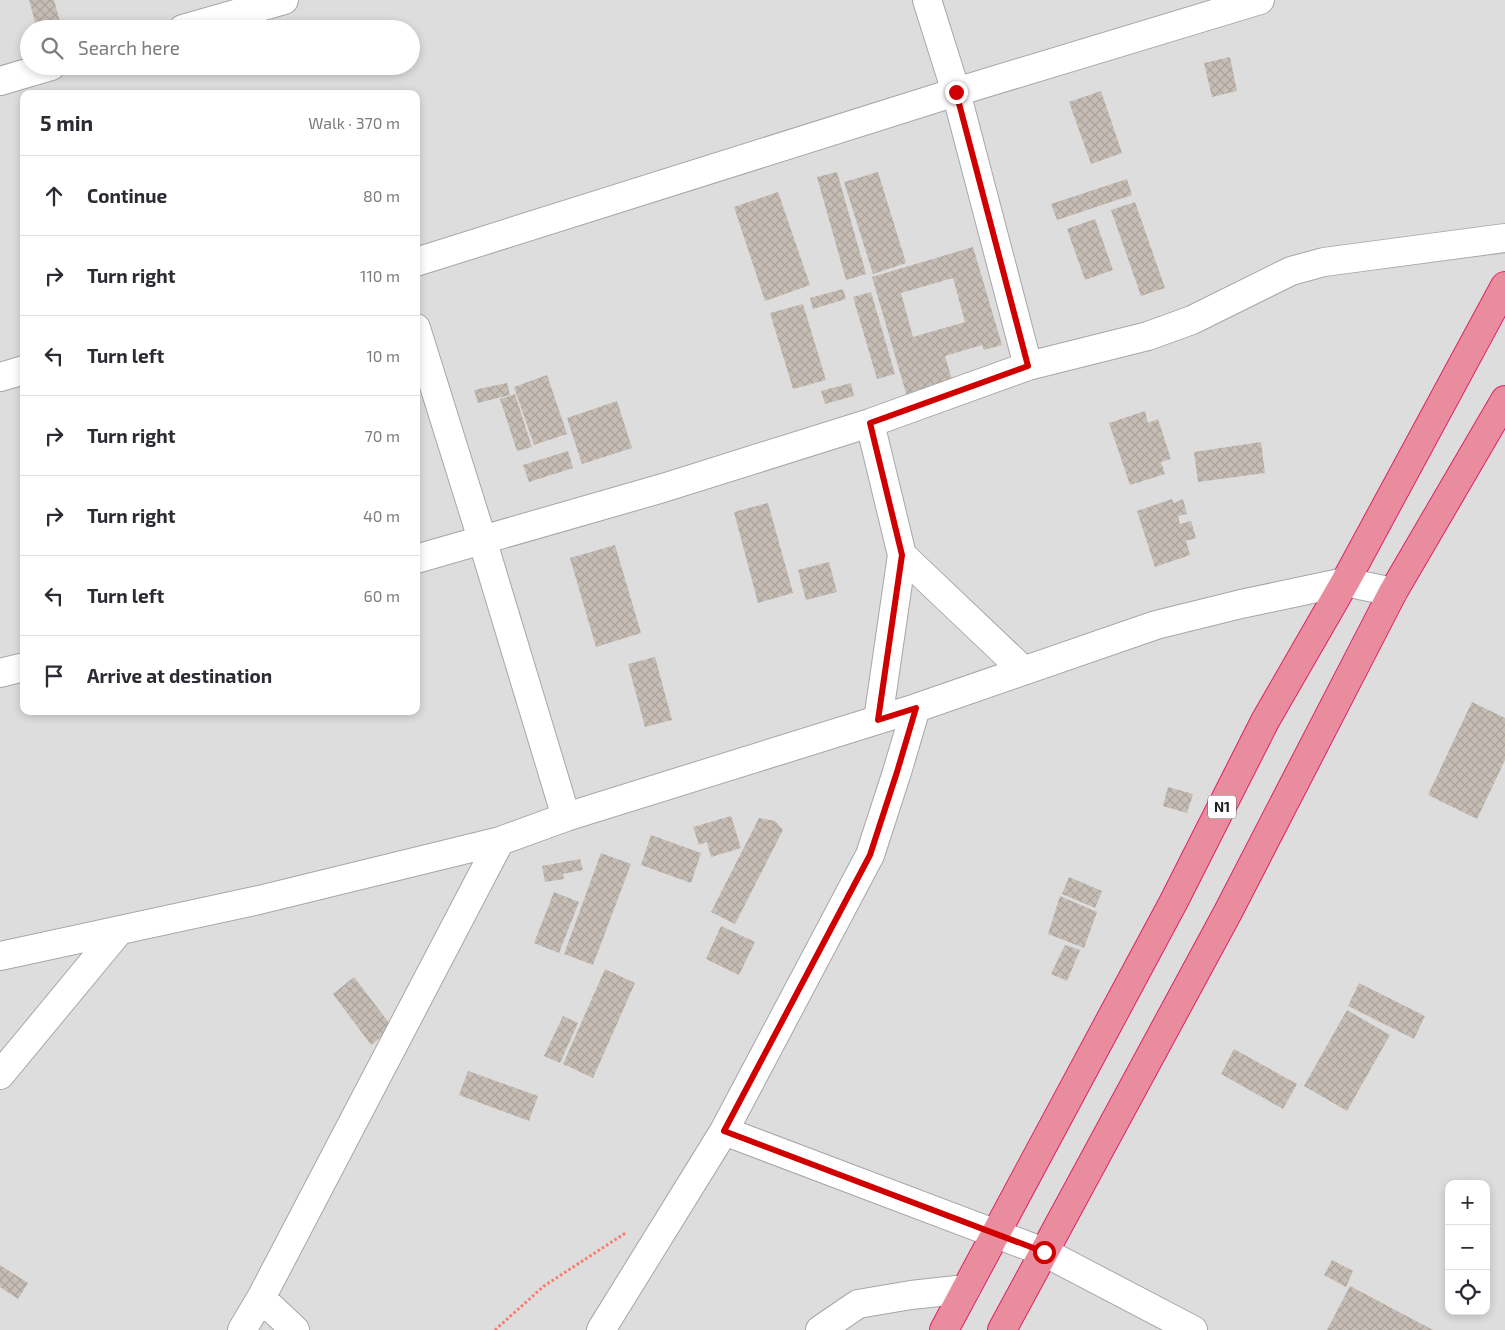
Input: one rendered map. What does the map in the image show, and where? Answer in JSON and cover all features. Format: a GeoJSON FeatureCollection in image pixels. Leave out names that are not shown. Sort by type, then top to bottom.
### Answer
{"type":"FeatureCollection","features":[{"type":"Feature","properties":{"kind":"highway","name":"N1"},"geometry":{"type":"LineString","coordinates":[[944,1330],[1174,901],[1266,722],[1345,582],[1505,286]]}},
{"type":"Feature","properties":{"kind":"highway"},"geometry":{"type":"LineString","coordinates":[[1002,1330],[1228,912],[1393,592],[1497,426],[1505,400]]}},
{"type":"Feature","properties":{"kind":"street"},"geometry":{"type":"LineString","coordinates":[[215,20],[284,0]]}},
{"type":"Feature","properties":{"kind":"street"},"geometry":{"type":"LineString","coordinates":[[927,0],[956,92],[1028,366]]}},
{"type":"Feature","properties":{"kind":"street"},"geometry":{"type":"LineString","coordinates":[[420,261],[956,92],[1260,0]]}},
{"type":"Feature","properties":{"kind":"street"},"geometry":{"type":"LineString","coordinates":[[0,81],[20,75]]}},
{"type":"Feature","properties":{"kind":"street"},"geometry":{"type":"LineString","coordinates":[[420,558],[663,488],[870,423],[1028,366],[1148,336],[1192,320],[1291,271],[1324,262],[1505,238]]}},
{"type":"Feature","properties":{"kind":"street"},"geometry":{"type":"LineString","coordinates":[[420,341],[566,817]]}},
{"type":"Feature","properties":{"kind":"street"},"geometry":{"type":"LineString","coordinates":[[0,377],[20,371]]}},
{"type":"Feature","properties":{"kind":"street"},"geometry":{"type":"LineString","coordinates":[[870,423],[902,555],[878,720]]}},
{"type":"Feature","properties":{"kind":"street"},"geometry":{"type":"LineString","coordinates":[[902,555],[1023,670]]}},
{"type":"Feature","properties":{"kind":"street"},"geometry":{"type":"LineString","coordinates":[[0,956],[259,900],[500,841],[566,817],[916,708],[1156,625],[1241,604],[1345,582],[1393,592]]}},
{"type":"Feature","properties":{"kind":"street"},"geometry":{"type":"LineString","coordinates":[[0,674],[20,668]]}},
{"type":"Feature","properties":{"kind":"street"},"geometry":{"type":"LineString","coordinates":[[601,1330],[724,1131],[870,855],[916,708]]}},
{"type":"Feature","properties":{"kind":"street"},"geometry":{"type":"LineString","coordinates":[[242,1330],[262,1298],[500,841]]}},
{"type":"Feature","properties":{"kind":"street"},"geometry":{"type":"LineString","coordinates":[[0,1075],[119,931]]}},
{"type":"Feature","properties":{"kind":"street"},"geometry":{"type":"LineString","coordinates":[[724,1131],[1044,1252],[1193,1330]]}},
{"type":"Feature","properties":{"kind":"street"},"geometry":{"type":"LineString","coordinates":[[820,1330],[858,1304],[910,1295],[966,1289]]}},
{"type":"Feature","properties":{"kind":"street"},"geometry":{"type":"LineString","coordinates":[[262,1298],[295,1330]]}},
{"type":"Feature","properties":{"kind":"path"},"geometry":{"type":"LineString","coordinates":[[496,1330],[544,1286],[627,1232]]}},
{"type":"Feature","properties":{"kind":"shaded area"},"geometry":{"type":"Polygon","coordinates":[[[0,0],[1505,0],[1505,1330],[0,1330],[0,0]]]}},
{"type":"Feature","properties":{"kind":"building"},"geometry":{"type":"Polygon","coordinates":[[[29,0],[54,0],[60,20],[35,20],[29,0]]]}},
{"type":"Feature","properties":{"kind":"building"},"geometry":{"type":"Polygon","coordinates":[[[1230,57],[1237,91],[1212,97],[1204,63],[1230,57]]]}},
{"type":"Feature","properties":{"kind":"building"},"geometry":{"type":"Polygon","coordinates":[[[1101,91],[1122,153],[1091,164],[1069,102],[1101,91]]]}},
{"type":"Feature","properties":{"kind":"building"},"geometry":{"type":"Polygon","coordinates":[[[837,172],[866,274],[846,280],[817,177],[837,172]]]}},
{"type":"Feature","properties":{"kind":"building"},"geometry":{"type":"Polygon","coordinates":[[[878,172],[906,263],[873,274],[844,182],[878,172]]]}},
{"type":"Feature","properties":{"kind":"building"},"geometry":{"type":"Polygon","coordinates":[[[1127,179],[1132,195],[1057,220],[1051,204],[1127,179]]]}},
{"type":"Feature","properties":{"kind":"building"},"geometry":{"type":"Polygon","coordinates":[[[778,192],[810,285],[765,301],[734,207],[778,192]]]}},
{"type":"Feature","properties":{"kind":"building"},"geometry":{"type":"Polygon","coordinates":[[[1135,202],[1165,288],[1141,296],[1111,210],[1135,202]]]}},
{"type":"Feature","properties":{"kind":"building"},"geometry":{"type":"Polygon","coordinates":[[[1095,219],[1113,270],[1085,280],[1067,229],[1095,219]]]}},
{"type":"Feature","properties":{"kind":"building"},"geometry":{"type":"Polygon","coordinates":[[[973,247],[1002,345],[984,350],[982,345],[945,356],[954,386],[908,400],[872,277],[973,247]],[[953,278],[901,293],[913,337],[965,322],[953,278]]]}},
{"type":"Feature","properties":{"kind":"building"},"geometry":{"type":"Polygon","coordinates":[[[843,289],[846,299],[813,309],[810,298],[843,289]]]}},
{"type":"Feature","properties":{"kind":"building"},"geometry":{"type":"Polygon","coordinates":[[[871,292],[895,374],[877,379],[853,297],[871,292]]]}},
{"type":"Feature","properties":{"kind":"building"},"geometry":{"type":"Polygon","coordinates":[[[803,304],[826,380],[793,389],[770,313],[803,304]]]}},
{"type":"Feature","properties":{"kind":"building"},"geometry":{"type":"Polygon","coordinates":[[[547,375],[567,434],[534,445],[514,387],[547,375]]]}},
{"type":"Feature","properties":{"kind":"building"},"geometry":{"type":"Polygon","coordinates":[[[507,383],[510,395],[478,403],[474,390],[507,383]]]}},
{"type":"Feature","properties":{"kind":"building"},"geometry":{"type":"Polygon","coordinates":[[[851,383],[854,396],[825,404],[821,391],[851,383]]]}},
{"type":"Feature","properties":{"kind":"building"},"geometry":{"type":"Polygon","coordinates":[[[515,394],[532,447],[517,451],[500,399],[515,394]]]}},
{"type":"Feature","properties":{"kind":"building"},"geometry":{"type":"Polygon","coordinates":[[[617,401],[632,448],[582,464],[567,418],[617,401]]]}},
{"type":"Feature","properties":{"kind":"building"},"geometry":{"type":"Polygon","coordinates":[[[1145,411],[1148,423],[1158,419],[1171,459],[1161,462],[1165,474],[1130,485],[1109,423],[1145,411]]]}},
{"type":"Feature","properties":{"kind":"building"},"geometry":{"type":"Polygon","coordinates":[[[1261,442],[1265,473],[1198,482],[1194,452],[1261,442]]]}},
{"type":"Feature","properties":{"kind":"building"},"geometry":{"type":"Polygon","coordinates":[[[568,451],[573,468],[529,482],[523,465],[568,451]]]}},
{"type":"Feature","properties":{"kind":"building"},"geometry":{"type":"Polygon","coordinates":[[[1172,499],[1174,503],[1183,499],[1187,514],[1178,516],[1180,524],[1191,521],[1196,538],[1186,541],[1190,555],[1155,567],[1137,511],[1172,499]]]}},
{"type":"Feature","properties":{"kind":"building"},"geometry":{"type":"Polygon","coordinates":[[[768,503],[793,593],[758,603],[734,512],[768,503]]]}},
{"type":"Feature","properties":{"kind":"building"},"geometry":{"type":"Polygon","coordinates":[[[615,545],[641,633],[596,647],[570,558],[615,545]]]}},
{"type":"Feature","properties":{"kind":"building"},"geometry":{"type":"Polygon","coordinates":[[[829,562],[837,592],[806,600],[798,570],[829,562]]]}},
{"type":"Feature","properties":{"kind":"building"},"geometry":{"type":"Polygon","coordinates":[[[655,657],[672,720],[645,727],[628,664],[655,657]]]}},
{"type":"Feature","properties":{"kind":"building"},"geometry":{"type":"Polygon","coordinates":[[[1472,702],[1505,718],[1505,760],[1477,819],[1428,795],[1472,702]]]}},
{"type":"Feature","properties":{"kind":"building"},"geometry":{"type":"Polygon","coordinates":[[[1168,787],[1193,794],[1187,813],[1163,806],[1168,787]]]}},
{"type":"Feature","properties":{"kind":"building"},"geometry":{"type":"Polygon","coordinates":[[[731,816],[741,848],[711,857],[707,842],[699,845],[693,827],[731,816]]]}},
{"type":"Feature","properties":{"kind":"building"},"geometry":{"type":"Polygon","coordinates":[[[759,818],[775,821],[783,830],[735,924],[711,912],[759,818]]]}},
{"type":"Feature","properties":{"kind":"building"},"geometry":{"type":"Polygon","coordinates":[[[651,835],[701,853],[691,883],[641,865],[651,835]]]}},
{"type":"Feature","properties":{"kind":"building"},"geometry":{"type":"Polygon","coordinates":[[[601,853],[631,864],[593,965],[564,954],[601,853]]]}},
{"type":"Feature","properties":{"kind":"building"},"geometry":{"type":"Polygon","coordinates":[[[580,859],[583,870],[563,874],[564,879],[545,882],[542,866],[580,859]]]}},
{"type":"Feature","properties":{"kind":"building"},"geometry":{"type":"Polygon","coordinates":[[[1069,877],[1102,891],[1095,908],[1062,894],[1069,877]]]}},
{"type":"Feature","properties":{"kind":"building"},"geometry":{"type":"Polygon","coordinates":[[[554,892],[579,902],[559,953],[534,943],[554,892]]]}},
{"type":"Feature","properties":{"kind":"building"},"geometry":{"type":"Polygon","coordinates":[[[1060,896],[1097,912],[1084,948],[1048,934],[1060,896]]]}},
{"type":"Feature","properties":{"kind":"building"},"geometry":{"type":"Polygon","coordinates":[[[721,926],[755,942],[739,975],[706,959],[721,926]]]}},
{"type":"Feature","properties":{"kind":"building"},"geometry":{"type":"Polygon","coordinates":[[[1065,945],[1080,950],[1067,981],[1051,974],[1065,945]]]}},
{"type":"Feature","properties":{"kind":"building"},"geometry":{"type":"Polygon","coordinates":[[[605,969],[635,983],[593,1078],[563,1064],[605,969]]]}},
{"type":"Feature","properties":{"kind":"building"},"geometry":{"type":"Polygon","coordinates":[[[354,977],[393,1028],[371,1045],[333,994],[354,977]]]}},
{"type":"Feature","properties":{"kind":"building"},"geometry":{"type":"Polygon","coordinates":[[[1359,983],[1425,1016],[1414,1039],[1348,1006],[1359,983]]]}},
{"type":"Feature","properties":{"kind":"building"},"geometry":{"type":"Polygon","coordinates":[[[1347,1010],[1390,1035],[1347,1111],[1304,1086],[1347,1010]]]}},
{"type":"Feature","properties":{"kind":"building"},"geometry":{"type":"Polygon","coordinates":[[[563,1016],[578,1023],[560,1063],[544,1056],[563,1016]]]}},
{"type":"Feature","properties":{"kind":"building"},"geometry":{"type":"Polygon","coordinates":[[[1234,1049],[1297,1084],[1283,1109],[1221,1074],[1234,1049]]]}},
{"type":"Feature","properties":{"kind":"building"},"geometry":{"type":"Polygon","coordinates":[[[468,1071],[538,1096],[529,1121],[459,1095],[468,1071]]]}},
{"type":"Feature","properties":{"kind":"building"},"geometry":{"type":"Polygon","coordinates":[[[1332,1260],[1353,1271],[1346,1287],[1324,1275],[1332,1260]]]}},
{"type":"Feature","properties":{"kind":"building"},"geometry":{"type":"Polygon","coordinates":[[[0,1265],[28,1283],[18,1299],[0,1287],[0,1265]]]}},
{"type":"Feature","properties":{"kind":"building"},"geometry":{"type":"Polygon","coordinates":[[[1350,1286],[1433,1330],[1327,1330],[1350,1286]]]}},
{"type":"Feature","properties":{"kind":"route"},"geometry":{"type":"LineString","coordinates":[[956,92],[1028,366],[870,423],[902,555],[878,720],[916,708],[870,855],[724,1131],[1044,1252]]}}]}
